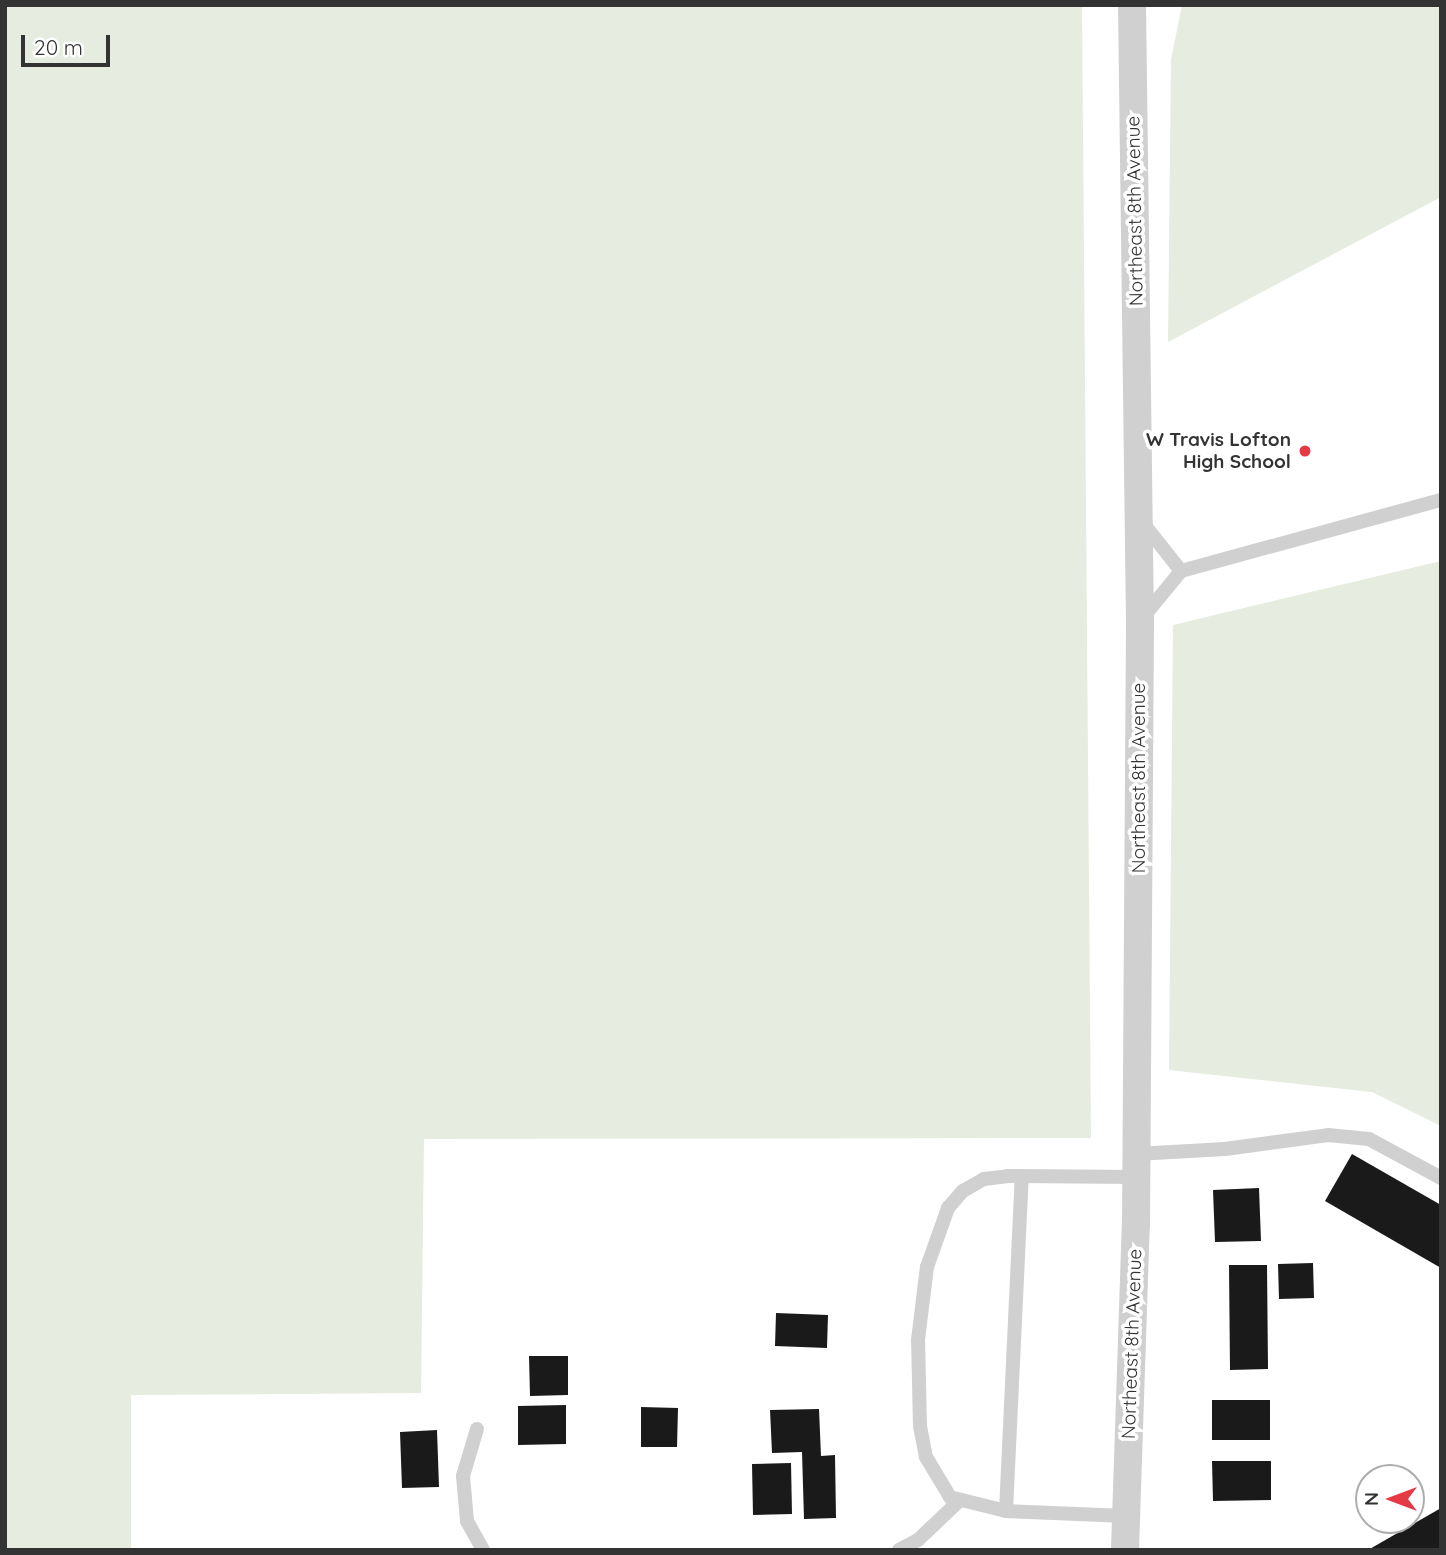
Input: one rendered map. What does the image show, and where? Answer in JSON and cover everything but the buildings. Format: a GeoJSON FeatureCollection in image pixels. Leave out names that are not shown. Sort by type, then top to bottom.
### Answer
{"type":"FeatureCollection","features":[{"type":"Feature","properties":{"kind":"street","name":"Northeast 8th Avenue"},"geometry":{"type":"LineString","coordinates":[[1125,1550],[1136,1166],[1140,622],[1134,10]]}},
{"type":"Feature","properties":{"kind":"lane"},"geometry":{"type":"LineString","coordinates":[[1140,622],[1181,572],[1441,500]]}},
{"type":"Feature","properties":{"kind":"lane"},"geometry":{"type":"LineString","coordinates":[[1139,516],[1157,546],[1181,572]]}},
{"type":"Feature","properties":{"kind":"lane"},"geometry":{"type":"LineString","coordinates":[[1126,1516],[1006,1511],[950,1497],[936,1480],[920,1426],[918,1340],[925,1278],[948,1208],[962,1191],[984,1179],[1136,1166],[1225,1149],[1328,1135],[1369,1139],[1441,1178]]}},
{"type":"Feature","properties":{"kind":"lane"},"geometry":{"type":"LineString","coordinates":[[1006,1511],[1023,1176]]}},
{"type":"Feature","properties":{"kind":"lane"},"geometry":{"type":"LineString","coordinates":[[477,1429],[463,1476],[467,1521],[483,1550]]}},
{"type":"Feature","properties":{"kind":"lane"},"geometry":{"type":"LineString","coordinates":[[899,1550],[918,1540],[960,1500]]}},
{"type":"Feature","properties":{"kind":"shaded area"},"geometry":{"type":"Polygon","coordinates":[[[5,5],[1082,5],[1091,1138],[424,1139],[421,1393],[131,1395],[131,1550],[5,1550],[5,5]]]}},
{"type":"Feature","properties":{"kind":"shaded area"},"geometry":{"type":"Polygon","coordinates":[[[1182,5],[1441,5],[1441,197],[1168,342],[1171,60],[1182,5]]]}},
{"type":"Feature","properties":{"kind":"shaded area"},"geometry":{"type":"Polygon","coordinates":[[[1441,561],[1441,1126],[1372,1092],[1169,1070],[1173,625],[1441,561]]]}},
{"type":"Feature","properties":{"kind":"place","name":"W Travis Lofton High School"},"geometry":{"type":"Point","coordinates":[1305,451]}}]}
